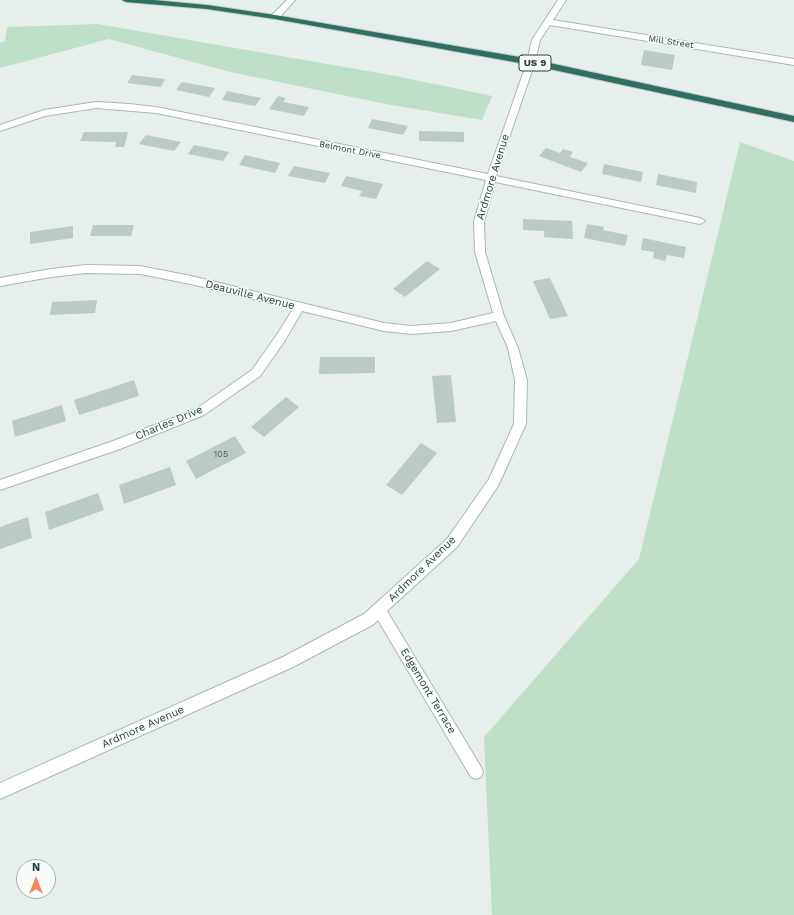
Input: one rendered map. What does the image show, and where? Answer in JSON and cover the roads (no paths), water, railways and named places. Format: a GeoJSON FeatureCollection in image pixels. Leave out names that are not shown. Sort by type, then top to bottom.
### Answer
{"type":"FeatureCollection","features":[{"type":"Feature","properties":{"kind":"highway","name":"US 9"},"geometry":{"type":"LineString","coordinates":[[126,0],[207,7],[275,17],[531,62],[794,119]]}},
{"type":"Feature","properties":{"kind":"highway","name":"US 9"},"geometry":{"type":"LineString","coordinates":[[179,0],[207,7]]}},
{"type":"Feature","properties":{"kind":"street"},"geometry":{"type":"LineString","coordinates":[[275,17],[291,0]]}},
{"type":"Feature","properties":{"kind":"street","name":"Ardmore Avenue"},"geometry":{"type":"LineString","coordinates":[[0,791],[288,662],[369,619],[452,543],[494,482],[520,424],[521,380],[513,348],[499,316],[480,252],[479,222],[491,178],[531,62],[536,40],[562,0]]}},
{"type":"Feature","properties":{"kind":"street","name":"Mill Street"},"geometry":{"type":"LineString","coordinates":[[548,22],[794,62]]}},
{"type":"Feature","properties":{"kind":"street","name":"Belmont Drive"},"geometry":{"type":"LineString","coordinates":[[0,128],[44,113],[96,105],[129,107],[163,112],[700,221]]}},
{"type":"Feature","properties":{"kind":"street","name":"Deauville Avenue"},"geometry":{"type":"LineString","coordinates":[[0,282],[51,273],[86,269],[140,270],[191,280],[384,327],[411,330],[451,327],[499,316]]}},
{"type":"Feature","properties":{"kind":"street","name":"Charles Drive"},"geometry":{"type":"LineString","coordinates":[[0,485],[116,445],[200,412],[256,373],[280,339],[299,307]]}},
{"type":"Feature","properties":{"kind":"street","name":"Edgemont Terrace"},"geometry":{"type":"LineString","coordinates":[[379,610],[476,772]]}}]}
